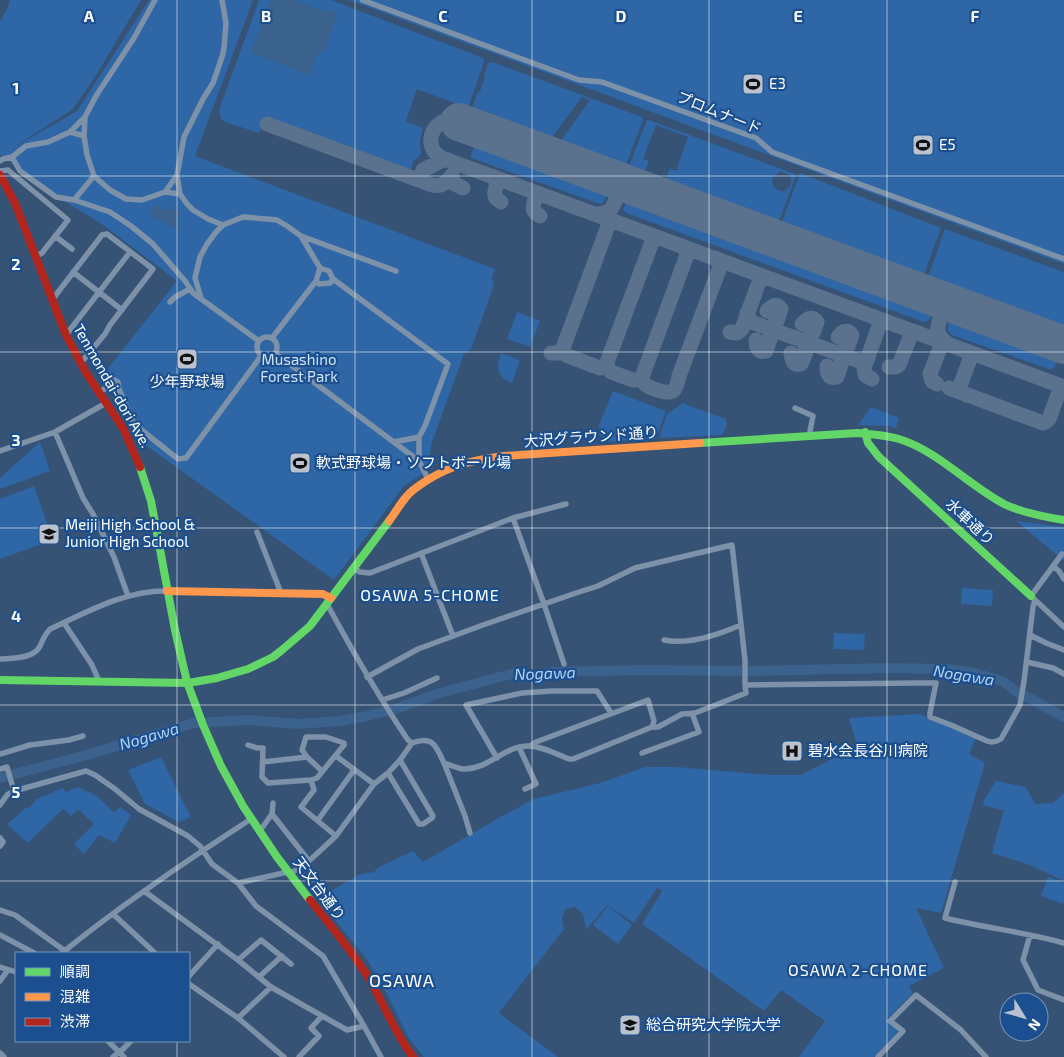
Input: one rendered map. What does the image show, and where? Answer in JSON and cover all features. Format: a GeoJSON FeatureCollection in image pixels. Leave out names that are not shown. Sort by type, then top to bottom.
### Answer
{"type":"FeatureCollection","features":[{"type":"Feature","properties":{"kind":"street"},"geometry":{"type":"LineString","coordinates":[[0,161],[12,157],[26,146],[48,142],[70,132],[85,117],[155,0]]}},
{"type":"Feature","properties":{"kind":"street"},"geometry":{"type":"LineString","coordinates":[[222,0],[226,23],[222,57],[213,82],[184,137],[177,175],[180,194],[187,204],[208,219],[223,225]]}},
{"type":"Feature","properties":{"kind":"street","name":"プロムナード"},"geometry":{"type":"LineString","coordinates":[[362,0],[579,80],[602,82],[756,138],[772,152],[1064,259]]}},
{"type":"Feature","properties":{"kind":"street"},"geometry":{"type":"LineString","coordinates":[[85,117],[86,155],[94,176],[110,190],[126,199],[142,200],[165,192],[180,194]]}},
{"type":"Feature","properties":{"kind":"street"},"geometry":{"type":"LineString","coordinates":[[70,132],[84,136]]}},
{"type":"Feature","properties":{"kind":"street"},"geometry":{"type":"LineString","coordinates":[[12,157],[20,171],[56,197],[74,200],[110,212],[131,226],[153,244],[193,293],[259,341]]}},
{"type":"Feature","properties":{"kind":"street"},"geometry":{"type":"LineString","coordinates":[[0,173],[8,170],[68,220],[42,253],[36,256]]}},
{"type":"Feature","properties":{"kind":"street","name":"Tenmondai-dori Ave."},"geometry":{"type":"LineString","coordinates":[[0,173],[15,203],[66,335],[80,364],[124,430],[138,460],[148,488],[167,591],[188,683]]}},
{"type":"Feature","properties":{"kind":"street"},"geometry":{"type":"LineString","coordinates":[[165,192],[177,175]]}},
{"type":"Feature","properties":{"kind":"street"},"geometry":{"type":"LineString","coordinates":[[74,200],[94,176]]}},
{"type":"Feature","properties":{"kind":"street"},"geometry":{"type":"LineString","coordinates":[[201,298],[195,278],[200,257],[207,244],[223,225],[243,217],[277,220],[301,236],[396,270]]}},
{"type":"Feature","properties":{"kind":"street"},"geometry":{"type":"LineString","coordinates":[[52,300],[102,235],[107,234],[153,269],[105,334],[80,364]]}},
{"type":"Feature","properties":{"kind":"street"},"geometry":{"type":"LineString","coordinates":[[55,236],[72,248]]}},
{"type":"Feature","properties":{"kind":"street"},"geometry":{"type":"LineString","coordinates":[[301,236],[320,268],[329,271],[333,279],[448,364],[425,426],[419,437],[419,461]]}},
{"type":"Feature","properties":{"kind":"street"},"geometry":{"type":"LineString","coordinates":[[66,335],[130,252]]}},
{"type":"Feature","properties":{"kind":"street"},"geometry":{"type":"LineString","coordinates":[[272,338],[316,281],[320,268]]}},
{"type":"Feature","properties":{"kind":"street"},"geometry":{"type":"LineString","coordinates":[[73,272],[122,310]]}},
{"type":"Feature","properties":{"kind":"street"},"geometry":{"type":"LineString","coordinates":[[185,281],[195,278]]}},
{"type":"Feature","properties":{"kind":"street"},"geometry":{"type":"LineString","coordinates":[[316,281],[319,284],[330,283],[333,279]]}},
{"type":"Feature","properties":{"kind":"street"},"geometry":{"type":"LineString","coordinates":[[170,302],[190,289]]}},
{"type":"Feature","properties":{"kind":"street"},"geometry":{"type":"LineString","coordinates":[[265,337],[272,338],[276,343],[275,353],[267,357],[261,356],[257,351],[257,344],[265,337]]}},
{"type":"Feature","properties":{"kind":"street"},"geometry":{"type":"LineString","coordinates":[[275,353],[419,461],[428,479]]}},
{"type":"Feature","properties":{"kind":"street"},"geometry":{"type":"LineString","coordinates":[[99,392],[110,386],[113,379],[118,382],[118,389],[134,424],[178,459],[186,458],[261,356]]}},
{"type":"Feature","properties":{"kind":"street"},"geometry":{"type":"LineString","coordinates":[[0,451],[55,432],[106,403]]}},
{"type":"Feature","properties":{"kind":"street"},"geometry":{"type":"LineString","coordinates":[[795,408],[813,416],[810,431]]}},
{"type":"Feature","properties":{"kind":"street"},"geometry":{"type":"LineString","coordinates":[[124,430],[134,424]]}},
{"type":"Feature","properties":{"kind":"street"},"geometry":{"type":"LineString","coordinates":[[55,432],[83,498],[114,557],[128,596]]}},
{"type":"Feature","properties":{"kind":"street","name":"大沢グラウンド通り"},"geometry":{"type":"LineString","coordinates":[[0,680],[188,683],[217,678],[248,669],[273,657],[316,619],[408,495],[444,469],[456,464],[483,458],[865,432],[889,436],[914,444],[929,452],[989,495],[1006,504],[1028,513],[1064,520]]}},
{"type":"Feature","properties":{"kind":"street","name":"水車通り"},"geometry":{"type":"LineString","coordinates":[[865,432],[868,443],[880,457],[1064,627]]}},
{"type":"Feature","properties":{"kind":"street"},"geometry":{"type":"LineString","coordinates":[[394,442],[419,437]]}},
{"type":"Feature","properties":{"kind":"street"},"geometry":{"type":"LineString","coordinates":[[353,568],[360,572],[370,573],[513,518],[566,504]]}},
{"type":"Feature","properties":{"kind":"street"},"geometry":{"type":"LineString","coordinates":[[513,518],[564,664]]}},
{"type":"Feature","properties":{"kind":"street"},"geometry":{"type":"LineString","coordinates":[[257,532],[281,593]]}},
{"type":"Feature","properties":{"kind":"street"},"geometry":{"type":"LineString","coordinates":[[367,677],[418,649],[598,586],[634,568],[732,545],[745,662],[746,693],[692,713],[682,714],[658,727],[652,727],[573,759],[530,746],[513,749],[477,767],[462,769],[444,763]]}},
{"type":"Feature","properties":{"kind":"street"},"geometry":{"type":"LineString","coordinates":[[421,553],[452,636]]}},
{"type":"Feature","properties":{"kind":"street"},"geometry":{"type":"LineString","coordinates":[[745,684],[936,683],[930,717],[992,742],[1001,739],[1020,702],[1027,662],[1033,598],[1062,554]]}},
{"type":"Feature","properties":{"kind":"street"},"geometry":{"type":"LineString","coordinates":[[1053,566],[1059,570],[1064,580]]}},
{"type":"Feature","properties":{"kind":"street"},"geometry":{"type":"LineString","coordinates":[[0,660],[27,657],[40,648],[43,636],[50,629],[112,601],[156,590],[323,594],[329,601],[367,677],[408,740],[412,743]]}},
{"type":"Feature","properties":{"kind":"street"},"geometry":{"type":"LineString","coordinates":[[64,623],[92,665],[99,681]]}},
{"type":"Feature","properties":{"kind":"street"},"geometry":{"type":"LineString","coordinates":[[664,640],[672,642],[715,636],[741,625]]}},
{"type":"Feature","properties":{"kind":"street"},"geometry":{"type":"LineString","coordinates":[[1030,635],[1064,650]]}},
{"type":"Feature","properties":{"kind":"street"},"geometry":{"type":"LineString","coordinates":[[1027,662],[1053,668],[1064,674]]}},
{"type":"Feature","properties":{"kind":"street"},"geometry":{"type":"LineString","coordinates":[[382,700],[404,693],[437,678]]}},
{"type":"Feature","properties":{"kind":"street","name":"天文台通り"},"geometry":{"type":"LineString","coordinates":[[188,683],[206,736],[251,820],[367,976],[398,1035],[413,1057]]}},
{"type":"Feature","properties":{"kind":"street"},"geometry":{"type":"LineString","coordinates":[[497,758],[466,705],[522,693],[597,691],[611,713]]}},
{"type":"Feature","properties":{"kind":"street"},"geometry":{"type":"LineString","coordinates":[[530,746],[536,742],[648,700],[654,721],[652,727]]}},
{"type":"Feature","properties":{"kind":"street"},"geometry":{"type":"LineString","coordinates":[[642,753],[699,732],[692,713]]}},
{"type":"Feature","properties":{"kind":"street"},"geometry":{"type":"LineString","coordinates":[[0,754],[30,745],[69,740],[83,736]]}},
{"type":"Feature","properties":{"kind":"street"},"geometry":{"type":"LineString","coordinates":[[248,745],[263,748],[262,777],[268,783],[317,778],[336,756],[344,743],[326,737],[306,737],[302,750],[322,771]]}},
{"type":"Feature","properties":{"kind":"street"},"geometry":{"type":"LineString","coordinates":[[238,883],[289,873],[309,861],[336,836],[374,784],[388,773],[412,743],[424,740],[429,740],[444,763],[470,834]]}},
{"type":"Feature","properties":{"kind":"street"},"geometry":{"type":"LineString","coordinates":[[519,747],[536,784],[525,789]]}},
{"type":"Feature","properties":{"kind":"street"},"geometry":{"type":"LineString","coordinates":[[336,756],[374,784]]}},
{"type":"Feature","properties":{"kind":"street"},"geometry":{"type":"LineString","coordinates":[[263,762],[308,757]]}},
{"type":"Feature","properties":{"kind":"street"},"geometry":{"type":"LineString","coordinates":[[388,773],[419,824],[423,824],[432,818],[433,816],[400,760]]}},
{"type":"Feature","properties":{"kind":"street"},"geometry":{"type":"LineString","coordinates":[[0,769],[7,767],[14,791]]}},
{"type":"Feature","properties":{"kind":"street"},"geometry":{"type":"LineString","coordinates":[[318,820],[354,770]]}},
{"type":"Feature","properties":{"kind":"street"},"geometry":{"type":"LineString","coordinates":[[0,805],[7,795],[14,791],[86,771],[115,789],[139,809],[188,836],[200,846],[212,864],[238,883],[256,906],[323,956],[381,1057]]}},
{"type":"Feature","properties":{"kind":"street"},"geometry":{"type":"LineString","coordinates":[[311,780],[314,790],[301,807],[336,836]]}},
{"type":"Feature","properties":{"kind":"street"},"geometry":{"type":"LineString","coordinates":[[259,832],[272,814],[273,803]]}},
{"type":"Feature","properties":{"kind":"street"},"geometry":{"type":"LineString","coordinates":[[272,814],[309,861]]}},
{"type":"Feature","properties":{"kind":"street"},"geometry":{"type":"LineString","coordinates":[[0,910],[15,915],[64,952],[83,936],[202,850],[251,820]]}},
{"type":"Feature","properties":{"kind":"street"},"geometry":{"type":"LineString","coordinates":[[0,838],[3,842],[0,846]]}},
{"type":"Feature","properties":{"kind":"street"},"geometry":{"type":"LineString","coordinates":[[955,882],[945,918],[1064,943]]}},
{"type":"Feature","properties":{"kind":"street"},"geometry":{"type":"LineString","coordinates":[[144,891],[218,944],[271,987],[347,1030],[364,1026]]}},
{"type":"Feature","properties":{"kind":"street"},"geometry":{"type":"LineString","coordinates":[[113,914],[154,952]]}},
{"type":"Feature","properties":{"kind":"street"},"geometry":{"type":"LineString","coordinates":[[0,935],[32,952]]}},
{"type":"Feature","properties":{"kind":"street"},"geometry":{"type":"LineString","coordinates":[[1030,935],[1023,960],[1038,990],[1064,1000]]}},
{"type":"Feature","properties":{"kind":"street"},"geometry":{"type":"LineString","coordinates":[[238,960],[261,940],[291,964]]}},
{"type":"Feature","properties":{"kind":"street"},"geometry":{"type":"LineString","coordinates":[[190,975],[218,944]]}},
{"type":"Feature","properties":{"kind":"street"},"geometry":{"type":"LineString","coordinates":[[259,977],[282,956]]}},
{"type":"Feature","properties":{"kind":"street"},"geometry":{"type":"LineString","coordinates":[[0,967],[15,972]]}},
{"type":"Feature","properties":{"kind":"street"},"geometry":{"type":"LineString","coordinates":[[0,981],[8,970]]}},
{"type":"Feature","properties":{"kind":"street"},"geometry":{"type":"LineString","coordinates":[[190,985],[238,1018],[284,1057]]}},
{"type":"Feature","properties":{"kind":"street"},"geometry":{"type":"LineString","coordinates":[[238,1018],[271,987]]}},
{"type":"Feature","properties":{"kind":"street"},"geometry":{"type":"LineString","coordinates":[[878,1057],[903,1031],[890,1021],[916,995],[961,1030],[986,1057]]}},
{"type":"Feature","properties":{"kind":"street"},"geometry":{"type":"LineString","coordinates":[[299,1057],[318,1036],[311,1028],[322,1016]]}},
{"type":"Feature","properties":{"kind":"street"},"geometry":{"type":"LineString","coordinates":[[109,1042],[124,1057]]}},
{"type":"Feature","properties":{"kind":"street"},"geometry":{"type":"LineString","coordinates":[[113,1057],[130,1042]]}},
{"type":"Feature","properties":{"kind":"street"},"geometry":{"type":"LineString","coordinates":[[0,1053],[4,1057]]}},
{"type":"Feature","properties":{"kind":"green space","name":"Musashino Forest Park"},"geometry":{"type":"Polygon","coordinates":[[[10,0],[141,0],[95,77],[73,109],[11,149],[77,111],[149,0],[253,0],[195,156],[495,269],[492,278],[494,285],[471,349],[464,354],[432,442],[430,454],[433,467],[404,486],[334,580],[137,439],[102,376],[177,281],[99,222],[49,192],[2,155],[0,156],[0,21],[10,0]]]}},
{"type":"Feature","properties":{"kind":"green space"},"geometry":{"type":"Polygon","coordinates":[[[259,0],[331,0],[483,58],[484,62],[468,108],[417,89],[406,121],[423,128],[420,141],[421,153],[414,160],[410,171],[266,118],[259,133],[225,122],[221,119],[219,110],[259,0]]]}},
{"type":"Feature","properties":{"kind":"green space"},"geometry":{"type":"Polygon","coordinates":[[[349,0],[1064,0],[1064,264],[349,0]]]}},
{"type":"Feature","properties":{"kind":"green space"},"geometry":{"type":"Polygon","coordinates":[[[492,62],[642,117],[643,120],[625,167],[559,143],[590,100],[582,97],[550,140],[471,110],[485,78],[488,63],[492,62]]]}},
{"type":"Feature","properties":{"kind":"green space"},"geometry":{"type":"Polygon","coordinates":[[[647,120],[649,120],[795,174],[796,176],[779,221],[666,179],[670,168],[676,171],[688,137],[656,125],[643,159],[649,161],[645,172],[629,166],[647,120]],[[780,172],[776,175],[772,183],[775,188],[780,191],[788,189],[791,181],[787,174],[780,172]]]}},
{"type":"Feature","properties":{"kind":"green space"},"geometry":{"type":"Polygon","coordinates":[[[476,147],[604,193],[605,200],[600,204],[471,158],[472,152],[476,147]]]}},
{"type":"Feature","properties":{"kind":"green space"},"geometry":{"type":"Polygon","coordinates":[[[800,173],[941,228],[923,277],[782,222],[800,173]]]}},
{"type":"Feature","properties":{"kind":"green space"},"geometry":{"type":"Polygon","coordinates":[[[626,202],[631,202],[927,311],[931,316],[928,321],[924,322],[626,213],[623,210],[626,202]]]}},
{"type":"Feature","properties":{"kind":"green space"},"geometry":{"type":"Polygon","coordinates":[[[945,229],[1064,272],[1064,326],[928,277],[945,229]]]}},
{"type":"Feature","properties":{"kind":"green space"},"geometry":{"type":"Polygon","coordinates":[[[517,312],[540,321],[530,347],[507,339],[517,312]]]}},
{"type":"Feature","properties":{"kind":"green space"},"geometry":{"type":"Polygon","coordinates":[[[952,321],[1055,358],[1057,362],[1054,368],[1049,369],[952,335],[948,328],[949,323],[952,321]]]}},
{"type":"Feature","properties":{"kind":"green space"},"geometry":{"type":"Polygon","coordinates":[[[501,353],[520,360],[512,383],[500,374],[498,363],[501,353]]]}},
{"type":"Feature","properties":{"kind":"green space"},"geometry":{"type":"Polygon","coordinates":[[[613,391],[666,411],[656,438],[608,442],[599,434],[599,425],[613,391]]]}},
{"type":"Feature","properties":{"kind":"green space"},"geometry":{"type":"Polygon","coordinates":[[[684,402],[726,419],[726,427],[722,435],[659,438],[667,414],[684,402]]]}},
{"type":"Feature","properties":{"kind":"green space"},"geometry":{"type":"Polygon","coordinates":[[[871,407],[899,418],[896,428],[858,425],[871,407]]]}},
{"type":"Feature","properties":{"kind":"green space"},"geometry":{"type":"Polygon","coordinates":[[[40,442],[50,471],[0,489],[0,478],[40,442]]]}},
{"type":"Feature","properties":{"kind":"green space"},"geometry":{"type":"Polygon","coordinates":[[[34,486],[53,540],[0,559],[0,499],[34,486]]]}},
{"type":"Feature","properties":{"kind":"green space"},"geometry":{"type":"Polygon","coordinates":[[[1016,521],[1064,527],[1064,560],[1063,560],[1016,521]]]}},
{"type":"Feature","properties":{"kind":"green space"},"geometry":{"type":"Polygon","coordinates":[[[962,588],[993,590],[992,606],[961,604],[962,588]]]}},
{"type":"Feature","properties":{"kind":"green space"},"geometry":{"type":"Polygon","coordinates":[[[834,633],[865,634],[864,650],[833,649],[834,633]]]}},
{"type":"Feature","properties":{"kind":"green space"},"geometry":{"type":"Polygon","coordinates":[[[920,714],[976,738],[969,754],[985,763],[941,913],[916,908],[944,968],[909,986],[913,993],[887,1019],[900,1029],[874,1057],[799,1057],[825,1021],[781,990],[764,1011],[642,924],[662,891],[657,888],[634,923],[607,905],[586,930],[583,914],[575,907],[565,909],[562,920],[564,929],[499,1013],[558,1057],[424,1057],[408,1037],[387,994],[366,958],[322,904],[329,892],[360,874],[374,872],[379,867],[413,851],[423,862],[534,799],[600,783],[645,767],[677,767],[770,775],[801,775],[857,746],[849,718],[920,714]]]}},
{"type":"Feature","properties":{"kind":"green space"},"geometry":{"type":"Polygon","coordinates":[[[161,757],[191,817],[179,822],[145,804],[128,770],[161,757]]]}},
{"type":"Feature","properties":{"kind":"green space"},"geometry":{"type":"Polygon","coordinates":[[[996,781],[1026,787],[1035,804],[1053,803],[1064,793],[1064,881],[1030,865],[992,853],[1003,812],[1006,811],[983,805],[984,800],[996,781]]]}},
{"type":"Feature","properties":{"kind":"green space"},"geometry":{"type":"Polygon","coordinates":[[[78,787],[97,796],[114,813],[120,807],[131,815],[115,843],[99,835],[84,854],[74,844],[94,824],[78,809],[71,816],[63,809],[28,843],[7,824],[27,807],[29,808],[37,799],[63,788],[66,792],[78,787]]]}},
{"type":"Feature","properties":{"kind":"green space"},"geometry":{"type":"Polygon","coordinates":[[[1048,877],[1064,882],[1063,904],[1041,896],[1048,877]]]}},
{"type":"Feature","properties":{"kind":"green space"},"geometry":{"type":"Polygon","coordinates":[[[608,906],[632,925],[618,944],[593,925],[608,906]]]}},
{"type":"Feature","properties":{"kind":"shaded area"},"geometry":{"type":"Polygon","coordinates":[[[271,0],[295,0],[324,12],[325,9],[338,14],[323,52],[318,52],[309,75],[251,52],[271,0]]]}},
{"type":"Feature","properties":{"kind":"shaded area"},"geometry":{"type":"Polygon","coordinates":[[[154,206],[160,206],[165,210],[180,211],[179,217],[175,222],[179,226],[179,230],[154,217],[151,212],[154,206]]]}},
{"type":"Feature","properties":{"kind":"waterway","name":"Nogawa"},"geometry":{"type":"LineString","coordinates":[[0,778],[194,723],[249,720],[298,724],[340,721],[399,708],[436,694],[515,673],[536,676],[552,672],[643,670],[945,669],[971,672],[1002,681],[1017,692],[1064,717]]}},
{"type":"Feature","properties":{"kind":"taxiway"},"geometry":{"type":"LineString","coordinates":[[454,121],[446,121],[440,124],[432,134],[432,147],[442,158],[1064,387]]}},
{"type":"Feature","properties":{"kind":"taxiway"},"geometry":{"type":"LineString","coordinates":[[267,124],[432,185],[444,184],[452,175]]}},
{"type":"Feature","properties":{"kind":"taxiway"},"geometry":{"type":"LineString","coordinates":[[426,183],[421,177],[423,170],[445,159]]}},
{"type":"Feature","properties":{"kind":"taxiway"},"geometry":{"type":"LineString","coordinates":[[452,175],[453,183],[463,188]]}},
{"type":"Feature","properties":{"kind":"taxiway"},"geometry":{"type":"LineString","coordinates":[[492,176],[496,183],[495,196],[501,202]]}},
{"type":"Feature","properties":{"kind":"taxiway"},"geometry":{"type":"LineString","coordinates":[[607,177],[615,185],[617,196]]}},
{"type":"Feature","properties":{"kind":"taxiway"},"geometry":{"type":"LineString","coordinates":[[597,214],[610,210],[621,192],[636,187]]}},
{"type":"Feature","properties":{"kind":"taxiway"},"geometry":{"type":"LineString","coordinates":[[530,190],[534,193],[535,197],[534,210],[540,216]]}},
{"type":"Feature","properties":{"kind":"taxiway"},"geometry":{"type":"LineString","coordinates":[[551,353],[558,353],[563,348],[608,226],[607,220],[604,217]]}},
{"type":"Feature","properties":{"kind":"taxiway"},"geometry":{"type":"LineString","coordinates":[[563,348],[564,353],[568,356],[600,368],[606,365],[652,242],[660,238]]}},
{"type":"Feature","properties":{"kind":"taxiway"},"geometry":{"type":"LineString","coordinates":[[682,246],[687,255],[642,377],[645,384],[663,392],[671,392],[676,386],[720,267],[715,258]]}},
{"type":"Feature","properties":{"kind":"taxiway"},"geometry":{"type":"LineString","coordinates":[[730,332],[737,333],[742,329],[759,282],[759,277],[755,273]]}},
{"type":"Feature","properties":{"kind":"taxiway"},"geometry":{"type":"LineString","coordinates":[[926,294],[936,300],[941,306],[938,332],[947,343]]}},
{"type":"Feature","properties":{"kind":"taxiway"},"geometry":{"type":"LineString","coordinates":[[756,340],[758,349],[766,351],[770,334],[781,309],[776,305],[767,311]]}},
{"type":"Feature","properties":{"kind":"taxiway"},"geometry":{"type":"LineString","coordinates":[[942,315],[951,308],[964,308]]}},
{"type":"Feature","properties":{"kind":"taxiway"},"geometry":{"type":"LineString","coordinates":[[747,313],[749,320],[754,323],[859,361],[868,358]]}},
{"type":"Feature","properties":{"kind":"taxiway"},"geometry":{"type":"LineString","coordinates":[[791,353],[792,360],[795,363],[801,364],[806,352],[805,347],[809,343],[809,337],[813,333],[817,322],[811,318],[802,324]]}},
{"type":"Feature","properties":{"kind":"taxiway"},"geometry":{"type":"LineString","coordinates":[[872,379],[865,375],[864,368],[879,326],[888,322]]}},
{"type":"Feature","properties":{"kind":"taxiway"},"geometry":{"type":"LineString","coordinates":[[827,366],[829,375],[837,377],[841,360],[844,356],[844,350],[848,346],[852,335],[846,331],[838,337]]}},
{"type":"Feature","properties":{"kind":"taxiway"},"geometry":{"type":"LineString","coordinates":[[889,367],[899,365],[910,337],[919,333]]}},
{"type":"Feature","properties":{"kind":"taxiway"},"geometry":{"type":"LineString","coordinates":[[935,339],[940,344],[940,348],[930,374],[932,381],[937,384]]}},
{"type":"Feature","properties":{"kind":"taxiway"},"geometry":{"type":"LineString","coordinates":[[966,351],[970,355],[970,359],[960,386],[962,392],[966,395]]}},
{"type":"Feature","properties":{"kind":"taxiway"},"geometry":{"type":"LineString","coordinates":[[607,363],[611,372],[633,380],[638,380],[642,376]]}},
{"type":"Feature","properties":{"kind":"taxiway"},"geometry":{"type":"LineString","coordinates":[[949,388],[1043,423],[1049,419],[1059,392],[1064,389]]}},
{"type":"Feature","properties":{"kind":"runway"},"geometry":{"type":"LineString","coordinates":[[459,122],[1064,345]]}},
{"type":"Feature","properties":{"kind":"traffic: fast"},"geometry":{"type":"LineString","coordinates":[[865,432],[868,443],[879,457],[1031,596]]}},
{"type":"Feature","properties":{"kind":"traffic: fast"},"geometry":{"type":"LineString","coordinates":[[700,443],[857,433],[899,439],[913,444],[940,460],[978,488],[1004,504],[1019,510],[1064,520]]}},
{"type":"Feature","properties":{"kind":"traffic: fast"},"geometry":{"type":"LineString","coordinates":[[140,467],[151,501],[175,630],[187,682],[203,725],[221,766],[243,806],[277,857],[310,900]]}},
{"type":"Feature","properties":{"kind":"traffic: fast"},"geometry":{"type":"LineString","coordinates":[[0,680],[188,683],[217,678],[248,669],[273,657],[310,626],[389,521]]}},
{"type":"Feature","properties":{"kind":"traffic: slow"},"geometry":{"type":"LineString","coordinates":[[389,521],[407,496],[419,486],[435,475],[473,461],[504,456],[700,443]]}},
{"type":"Feature","properties":{"kind":"traffic: slow"},"geometry":{"type":"LineString","coordinates":[[167,591],[323,594],[331,598]]}},
{"type":"Feature","properties":{"kind":"traffic: jam"},"geometry":{"type":"LineString","coordinates":[[0,175],[15,203],[66,335],[86,373],[123,428],[140,467]]}},
{"type":"Feature","properties":{"kind":"traffic: jam"},"geometry":{"type":"LineString","coordinates":[[310,900],[368,977],[400,1038],[413,1057]]}},
{"type":"Feature","properties":{"kind":"place","name":"E3"},"geometry":{"type":"Point","coordinates":[753,84]}},
{"type":"Feature","properties":{"kind":"place","name":"E5"},"geometry":{"type":"Point","coordinates":[923,145]}},
{"type":"Feature","properties":{"kind":"place","name":"少年野球場"},"geometry":{"type":"Point","coordinates":[187,359]}},
{"type":"Feature","properties":{"kind":"place","name":"軟式野球場・ソフトボール場"},"geometry":{"type":"Point","coordinates":[300,463]}},
{"type":"Feature","properties":{"kind":"place","name":"Meiji High School & Junior High School"},"geometry":{"type":"Point","coordinates":[49,534]}},
{"type":"Feature","properties":{"kind":"place","name":"碧水会長谷川病院"},"geometry":{"type":"Point","coordinates":[792,751]}},
{"type":"Feature","properties":{"kind":"place","name":"総合研究大学院大学"},"geometry":{"type":"Point","coordinates":[630,1025]}},
{"type":"Feature","properties":{"kind":"district","name":"OSAWA 5-CHOME"},"geometry":{"type":"Point","coordinates":[430,595]}},
{"type":"Feature","properties":{"kind":"district","name":"OSAWA 2-CHOME"},"geometry":{"type":"Point","coordinates":[858,970]}},
{"type":"Feature","properties":{"kind":"district","name":"OSAWA"},"geometry":{"type":"Point","coordinates":[402,981]}}]}
